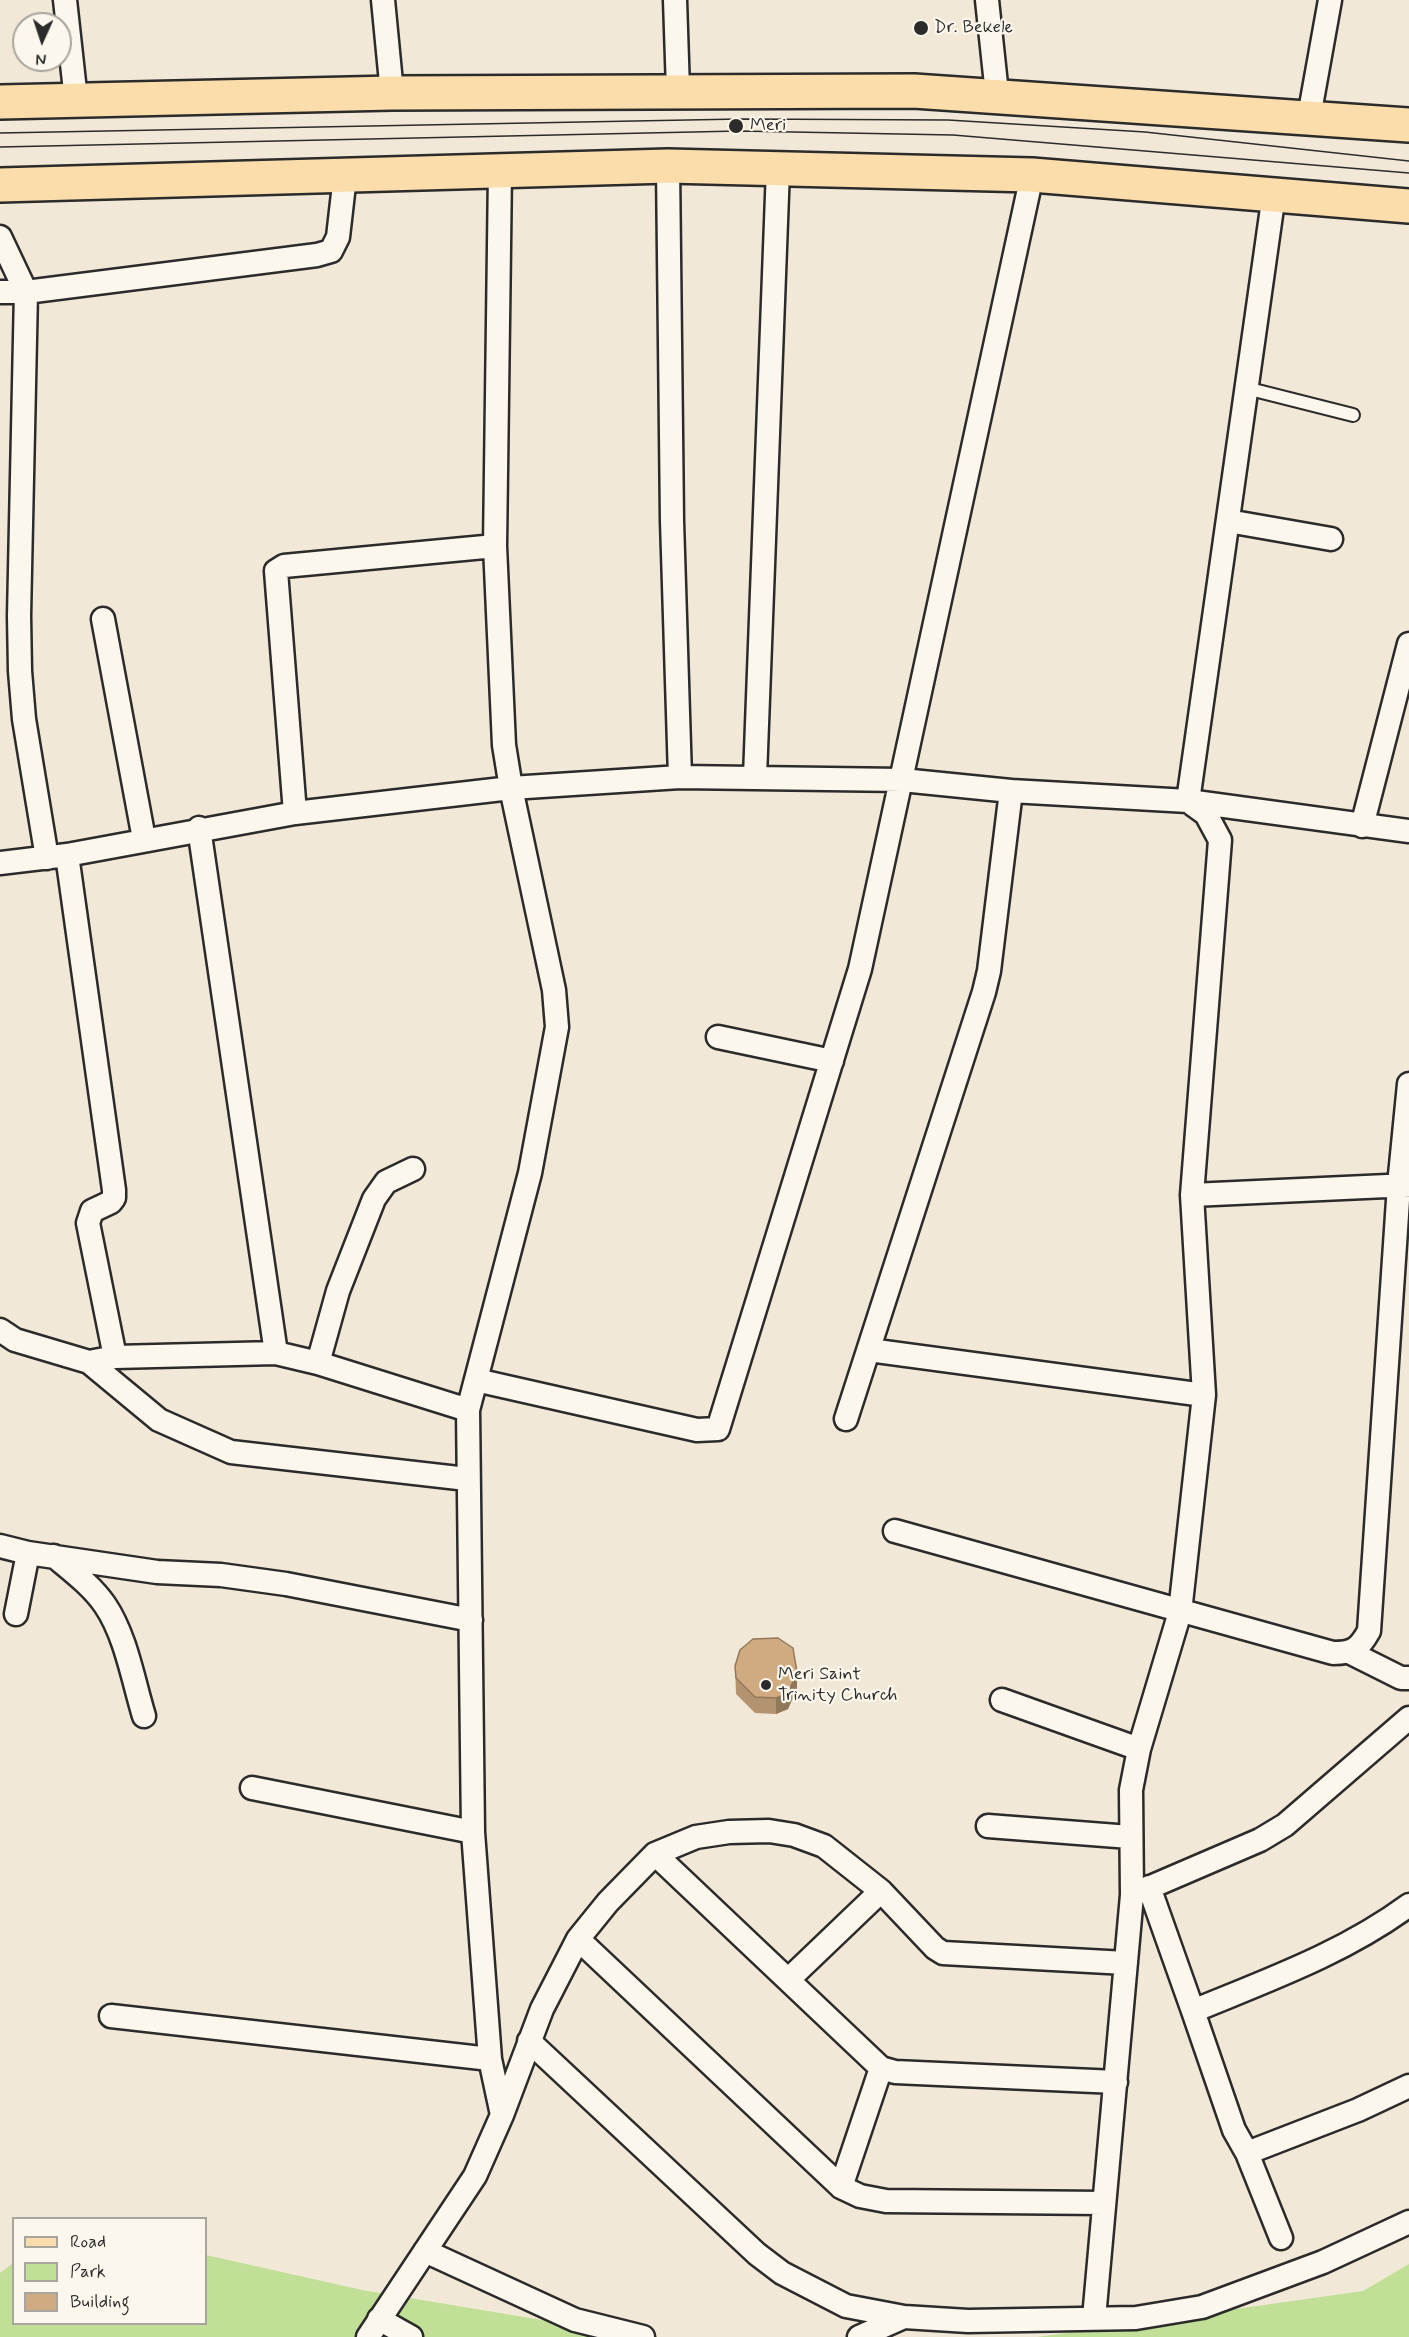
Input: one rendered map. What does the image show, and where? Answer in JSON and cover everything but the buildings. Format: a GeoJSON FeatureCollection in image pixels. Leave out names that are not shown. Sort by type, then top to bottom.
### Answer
{"type":"FeatureCollection","features":[{"type":"Feature","properties":{"kind":"main road"},"geometry":{"type":"LineString","coordinates":[[0,102],[392,93],[678,90],[914,91],[997,94],[1409,125]]}},
{"type":"Feature","properties":{"kind":"main road"},"geometry":{"type":"LineString","coordinates":[[0,185],[668,166],[1032,176],[1409,206]]}},
{"type":"Feature","properties":{"kind":"street"},"geometry":{"type":"LineString","coordinates":[[65,0],[76,100]]}},
{"type":"Feature","properties":{"kind":"street"},"geometry":{"type":"LineString","coordinates":[[384,0],[392,93]]}},
{"type":"Feature","properties":{"kind":"street"},"geometry":{"type":"LineString","coordinates":[[675,0],[678,90]]}},
{"type":"Feature","properties":{"kind":"street"},"geometry":{"type":"LineString","coordinates":[[987,0],[997,94]]}},
{"type":"Feature","properties":{"kind":"street"},"geometry":{"type":"LineString","coordinates":[[1309,117],[1330,0]]}},
{"type":"Feature","properties":{"kind":"street"},"geometry":{"type":"LineString","coordinates":[[668,166],[672,521],[680,777]]}},
{"type":"Feature","properties":{"kind":"street"},"geometry":{"type":"LineString","coordinates":[[755,777],[778,169]]}},
{"type":"Feature","properties":{"kind":"street"},"geometry":{"type":"LineString","coordinates":[[500,171],[495,546],[504,745],[554,990],[557,1027],[530,1173],[501,1291],[468,1410],[467,1479],[473,1832],[490,2059],[502,2115]]}},
{"type":"Feature","properties":{"kind":"street"},"geometry":{"type":"LineString","coordinates":[[0,292],[26,292],[317,255],[331,251],[338,237],[345,176]]}},
{"type":"Feature","properties":{"kind":"street"},"geometry":{"type":"LineString","coordinates":[[476,1380],[697,1430],[718,1429],[860,969],[1032,176]]}},
{"type":"Feature","properties":{"kind":"street"},"geometry":{"type":"LineString","coordinates":[[1188,801],[1274,194]]}},
{"type":"Feature","properties":{"kind":"street"},"geometry":{"type":"LineString","coordinates":[[0,237],[26,292],[9,616],[24,719],[57,856],[114,1190],[114,1198],[111,1202],[92,1210],[88,1223],[115,1358]]}},
{"type":"Feature","properties":{"kind":"street"},"geometry":{"type":"LineString","coordinates":[[1228,521],[1331,539]]}},
{"type":"Feature","properties":{"kind":"street"},"geometry":{"type":"LineString","coordinates":[[296,813],[276,571],[284,566],[495,546]]}},
{"type":"Feature","properties":{"kind":"street"},"geometry":{"type":"LineString","coordinates":[[103,619],[144,840]]}},
{"type":"Feature","properties":{"kind":"street"},"geometry":{"type":"LineString","coordinates":[[1362,826],[1409,644]]}},
{"type":"Feature","properties":{"kind":"street"},"geometry":{"type":"LineString","coordinates":[[0,863],[57,856],[200,828],[296,813],[511,788],[680,777],[902,780],[1011,791],[1188,801],[1409,831]]}},
{"type":"Feature","properties":{"kind":"street"},"geometry":{"type":"LineString","coordinates":[[846,1419],[984,992],[989,971],[1011,791]]}},
{"type":"Feature","properties":{"kind":"street"},"geometry":{"type":"LineString","coordinates":[[1188,801],[1206,814],[1220,840],[1192,1195],[1204,1395],[1180,1612],[1139,1749],[1131,1790],[1130,1837],[1140,1891],[1193,2011],[1234,2130],[1247,2153],[1281,2238]]}},
{"type":"Feature","properties":{"kind":"street"},"geometry":{"type":"LineString","coordinates":[[200,828],[276,1353]]}},
{"type":"Feature","properties":{"kind":"street"},"geometry":{"type":"LineString","coordinates":[[718,1037],[832,1061]]}},
{"type":"Feature","properties":{"kind":"street"},"geometry":{"type":"LineString","coordinates":[[1351,1653],[1361,1645],[1369,1631],[1404,1185],[1409,1084]]}},
{"type":"Feature","properties":{"kind":"street"},"geometry":{"type":"LineString","coordinates":[[318,1363],[338,1291],[374,1199],[386,1182],[413,1169]]}},
{"type":"Feature","properties":{"kind":"street"},"geometry":{"type":"LineString","coordinates":[[1192,1195],[1404,1185]]}},
{"type":"Feature","properties":{"kind":"street"},"geometry":{"type":"LineString","coordinates":[[0,1330],[15,1340],[89,1362],[159,1420],[231,1452],[467,1479]]}},
{"type":"Feature","properties":{"kind":"street"},"geometry":{"type":"LineString","coordinates":[[869,1350],[1204,1395]]}},
{"type":"Feature","properties":{"kind":"street"},"geometry":{"type":"LineString","coordinates":[[89,1362],[115,1358],[276,1353],[318,1363],[468,1410]]}},
{"type":"Feature","properties":{"kind":"street"},"geometry":{"type":"LineString","coordinates":[[895,1531],[1333,1653],[1351,1653],[1401,1678],[1409,1678]]}},
{"type":"Feature","properties":{"kind":"street"},"geometry":{"type":"LineString","coordinates":[[0,1546],[28,1553],[157,1572],[221,1575],[286,1584],[471,1620]]}},
{"type":"Feature","properties":{"kind":"street"},"geometry":{"type":"LineString","coordinates":[[16,1614],[28,1553]]}},
{"type":"Feature","properties":{"kind":"street"},"geometry":{"type":"LineString","coordinates":[[53,1555],[87,1584],[105,1606],[119,1634],[144,1716]]}},
{"type":"Feature","properties":{"kind":"street"},"geometry":{"type":"LineString","coordinates":[[1002,1701],[1139,1749]]}},
{"type":"Feature","properties":{"kind":"street"},"geometry":{"type":"LineString","coordinates":[[1140,1891],[1260,1840],[1285,1825],[1409,1718]]}},
{"type":"Feature","properties":{"kind":"street"},"geometry":{"type":"LineString","coordinates":[[252,1788],[473,1832]]}},
{"type":"Feature","properties":{"kind":"street"},"geometry":{"type":"LineString","coordinates":[[988,1826],[1130,1837]]}},
{"type":"Feature","properties":{"kind":"street"},"geometry":{"type":"LineString","coordinates":[[411,2337],[374,2328],[475,2176],[502,2115],[529,2042],[578,1939],[608,1902],[655,1854],[696,1837],[729,1832],[769,1831],[794,1835],[824,1846],[881,1891],[935,1948],[943,1953],[1126,1963]]}},
{"type":"Feature","properties":{"kind":"street"},"geometry":{"type":"LineString","coordinates":[[655,1854],[880,2068],[896,2072],[1116,2082]]}},
{"type":"Feature","properties":{"kind":"street"},"geometry":{"type":"LineString","coordinates":[[789,1979],[881,1891]]}},
{"type":"Feature","properties":{"kind":"street"},"geometry":{"type":"LineString","coordinates":[[1094,2318],[1126,1963],[1140,1891]]}},
{"type":"Feature","properties":{"kind":"street"},"geometry":{"type":"LineString","coordinates":[[1193,2011],[1339,1950],[1377,1929],[1409,1905]]}},
{"type":"Feature","properties":{"kind":"street"},"geometry":{"type":"LineString","coordinates":[[578,1939],[842,2187],[860,2196],[886,2200],[1104,2203]]}},
{"type":"Feature","properties":{"kind":"street"},"geometry":{"type":"LineString","coordinates":[[111,2016],[490,2059]]}},
{"type":"Feature","properties":{"kind":"street"},"geometry":{"type":"LineString","coordinates":[[529,2042],[765,2260],[808,2288],[846,2306],[969,2329],[1094,2318],[1140,2327],[1235,2297],[1323,2262],[1409,2222]]}},
{"type":"Feature","properties":{"kind":"street"},"geometry":{"type":"LineString","coordinates":[[842,2187],[880,2068]]}},
{"type":"Feature","properties":{"kind":"street"},"geometry":{"type":"LineString","coordinates":[[1247,2153],[1358,2110],[1409,2086]]}},
{"type":"Feature","properties":{"kind":"street"},"geometry":{"type":"LineString","coordinates":[[425,2251],[575,2320],[643,2337]]}},
{"type":"Feature","properties":{"kind":"street"},"geometry":{"type":"LineString","coordinates":[[859,2337],[903,2317]]}},
{"type":"Feature","properties":{"kind":"lane"},"geometry":{"type":"LineString","coordinates":[[1246,388],[1353,415]]}},
{"type":"Feature","properties":{"kind":"green space"},"geometry":{"type":"Polygon","coordinates":[[[207,2255],[362,2290],[644,2337],[0,2337],[0,2273],[12,2264],[12,2325],[207,2325],[207,2255]]]}},
{"type":"Feature","properties":{"kind":"green space"},"geometry":{"type":"Polygon","coordinates":[[[1409,2264],[1409,2337],[1037,2337],[1363,2291],[1409,2264]]]}},
{"type":"Feature","properties":{"kind":"tram line"},"geometry":{"type":"LineString","coordinates":[[0,133],[740,119],[948,120],[1145,132],[1409,161]]}},
{"type":"Feature","properties":{"kind":"tram line"},"geometry":{"type":"LineString","coordinates":[[0,147],[739,131],[953,135],[1409,173]]}},
{"type":"Feature","properties":{"kind":"place","name":"Dr. Bekele"},"geometry":{"type":"Point","coordinates":[921,28]}},
{"type":"Feature","properties":{"kind":"place","name":"Meri"},"geometry":{"type":"Point","coordinates":[736,126]}},
{"type":"Feature","properties":{"kind":"place","name":"Meri Saint Trinity Church"},"geometry":{"type":"Point","coordinates":[766,1685]}}]}
